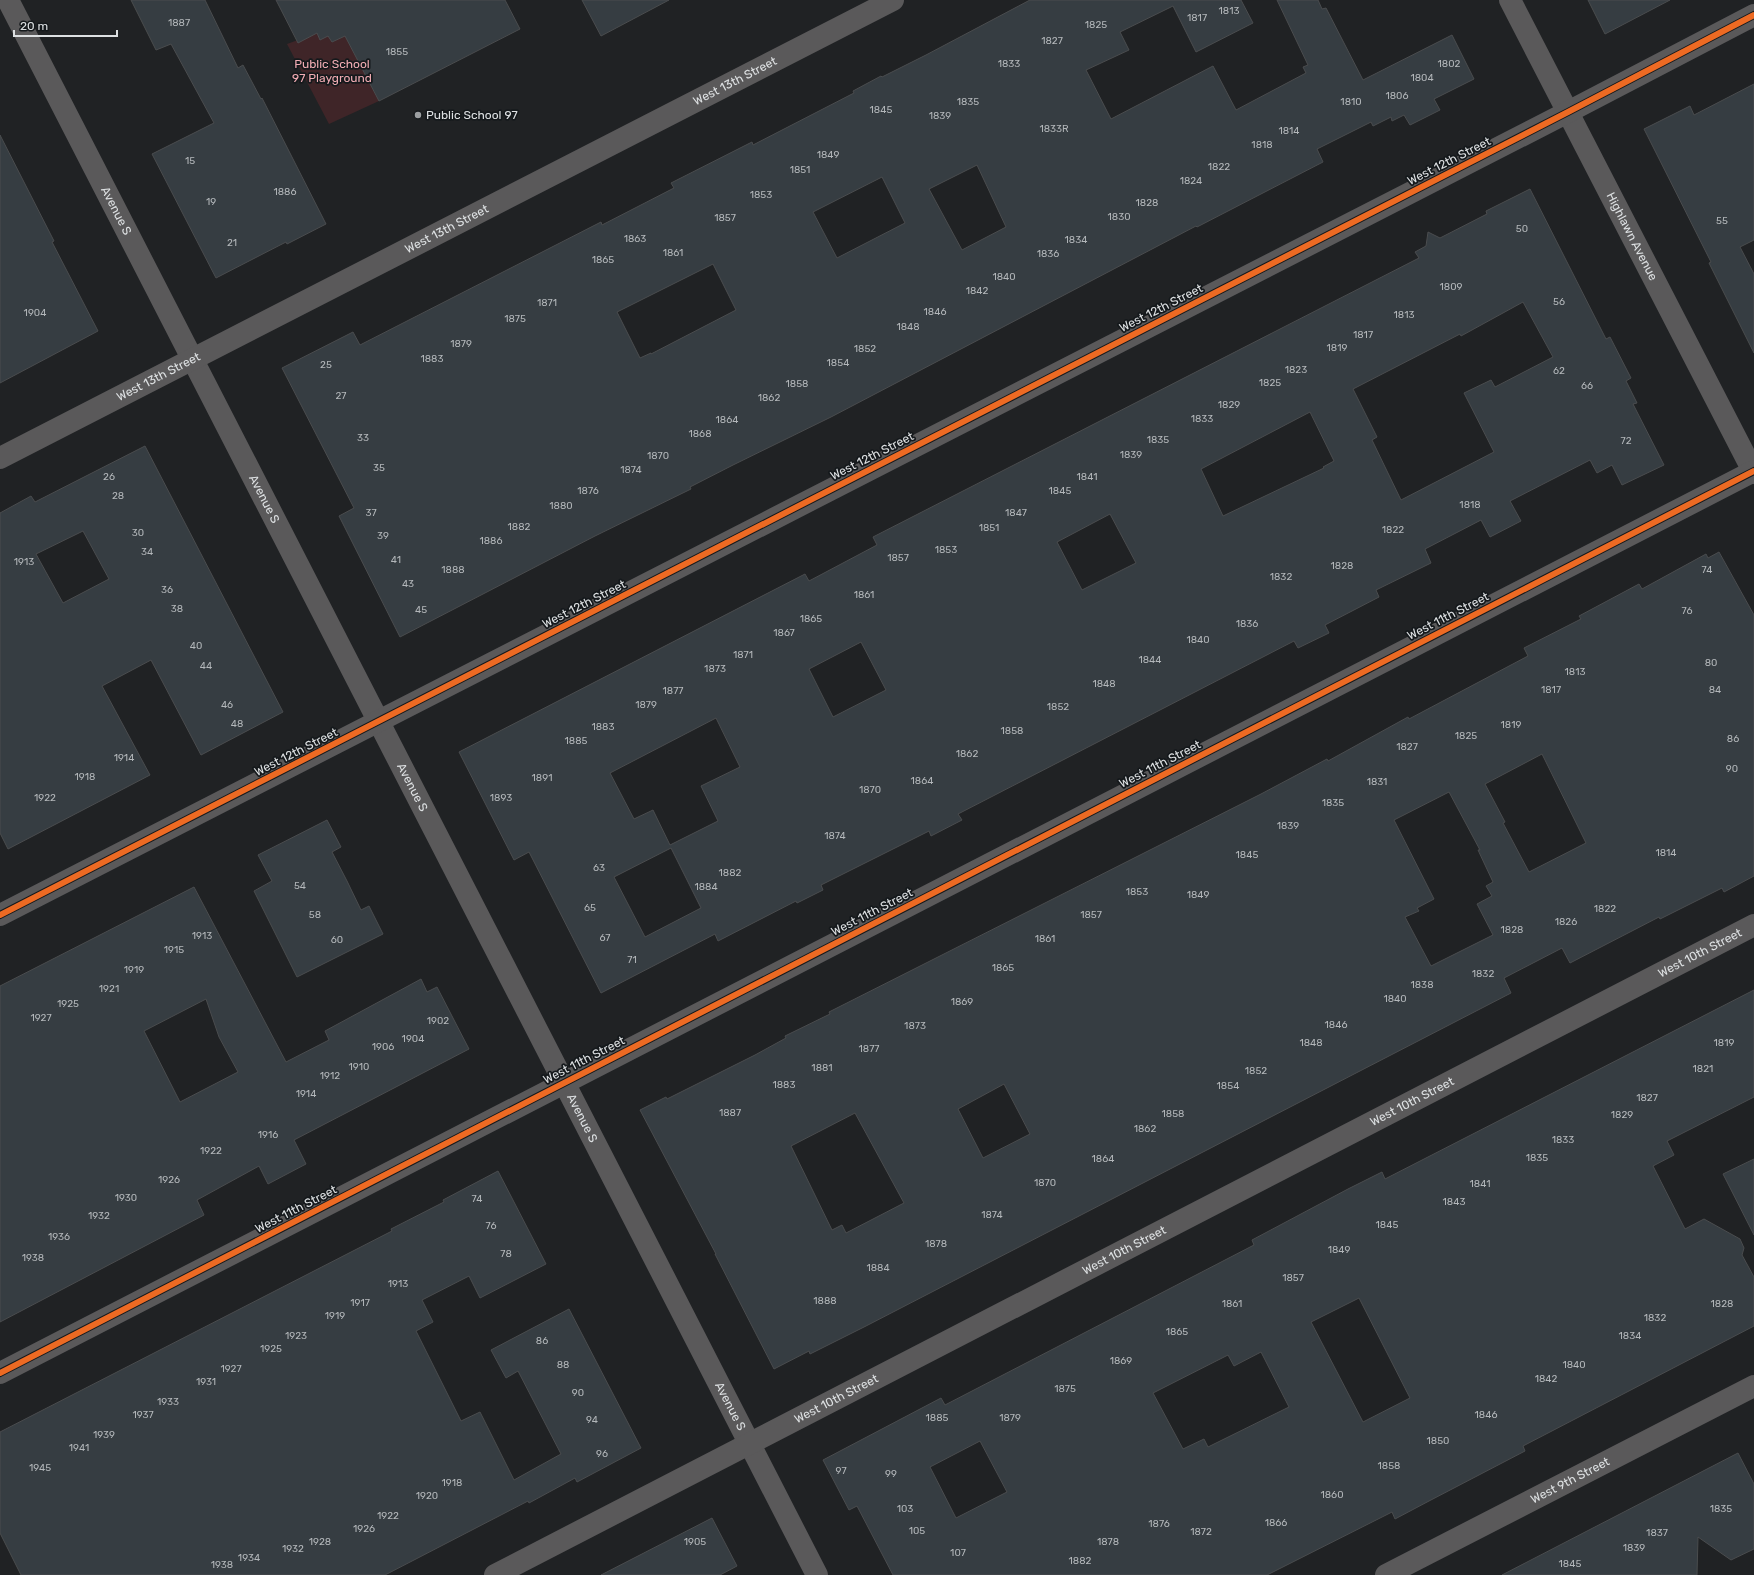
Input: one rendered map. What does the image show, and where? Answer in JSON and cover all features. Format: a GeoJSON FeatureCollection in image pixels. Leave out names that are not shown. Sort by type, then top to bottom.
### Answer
{"type":"FeatureCollection","features":[{"type":"Feature","properties":{"kind":"street","name":"Avenue S"},"geometry":{"type":"LineString","coordinates":[[8,0],[817,1575]]}},
{"type":"Feature","properties":{"kind":"street","name":"West 13th Street"},"geometry":{"type":"LineString","coordinates":[[0,458],[893,0]]}},
{"type":"Feature","properties":{"kind":"street","name":"Highlawn Avenue"},"geometry":{"type":"LineString","coordinates":[[1510,0],[1754,472]]}},
{"type":"Feature","properties":{"kind":"street","name":"West 12th Street"},"geometry":{"type":"LineString","coordinates":[[0,915],[1568,112],[1754,15]]}},
{"type":"Feature","properties":{"kind":"street","name":"West 11th Street"},"geometry":{"type":"LineString","coordinates":[[0,1373],[1754,472]]}},
{"type":"Feature","properties":{"kind":"street","name":"West 10th Street"},"geometry":{"type":"LineString","coordinates":[[495,1575],[1754,925]]}},
{"type":"Feature","properties":{"kind":"street","name":"West 9th Street"},"geometry":{"type":"LineString","coordinates":[[1386,1575],[1754,1386]]}},
{"type":"Feature","properties":{"kind":"green space","name":"Public School 97 Playground"},"geometry":{"type":"Polygon","coordinates":[[[317,33],[328,36],[345,36],[379,101],[329,124],[287,44],[317,33]]]}},
{"type":"Feature","properties":{"kind":"building"},"geometry":{"type":"Polygon","coordinates":[[[131,0],[205,0],[238,68],[243,65],[261,99],[262,98],[326,224],[287,244],[286,242],[216,278],[152,154],[214,123],[171,44],[156,50],[131,0]]]}},
{"type":"Feature","properties":{"kind":"building"},"geometry":{"type":"Polygon","coordinates":[[[276,0],[505,0],[520,29],[379,101],[345,36],[332,42],[328,36],[320,40],[317,33],[298,43],[276,0]]]}},
{"type":"Feature","properties":{"kind":"building"},"geometry":{"type":"Polygon","coordinates":[[[582,0],[669,0],[601,36],[582,0]]]}},
{"type":"Feature","properties":{"kind":"building"},"geometry":{"type":"Polygon","coordinates":[[[1030,0],[1241,0],[1253,23],[1196,52],[1173,6],[1120,32],[1129,50],[1086,70],[1111,119],[1213,66],[1236,110],[1306,73],[1303,67],[1308,65],[1277,0],[1318,0],[1322,9],[1326,8],[1363,80],[1452,35],[1474,79],[1434,99],[1440,110],[1410,125],[1404,115],[1392,121],[1391,117],[1373,126],[1371,122],[1317,149],[1323,162],[1197,227],[1196,226],[831,417],[733,465],[690,487],[691,489],[595,536],[400,637],[339,516],[354,508],[282,368],[353,332],[360,345],[601,222],[602,225],[674,188],[671,183],[752,142],[753,145],[854,93],[853,91],[881,76],[882,77],[1030,0]],[[977,165],[929,189],[962,250],[1006,227],[977,165]],[[882,177],[813,212],[837,258],[905,223],[882,177]],[[713,264],[617,312],[640,358],[651,354],[736,310],[713,264]]]}},
{"type":"Feature","properties":{"kind":"building"},"geometry":{"type":"Polygon","coordinates":[[[1588,0],[1670,0],[1605,34],[1588,0]]]}},
{"type":"Feature","properties":{"kind":"building"},"geometry":{"type":"Polygon","coordinates":[[[1754,84],[1754,240],[1740,247],[1754,274],[1754,353],[1709,263],[1711,262],[1644,129],[1690,106],[1694,115],[1754,84]]]}},
{"type":"Feature","properties":{"kind":"building"},"geometry":{"type":"Polygon","coordinates":[[[0,135],[54,241],[52,242],[98,331],[0,383],[0,135]]]}},
{"type":"Feature","properties":{"kind":"building"},"geometry":{"type":"Polygon","coordinates":[[[1530,189],[1606,339],[1610,337],[1631,378],[1626,381],[1637,403],[1633,404],[1664,465],[1622,485],[1612,465],[1597,473],[1590,460],[1510,501],[1521,521],[1490,537],[1481,520],[1425,549],[1431,563],[1376,590],[1379,597],[1325,625],[1329,633],[1298,648],[1294,641],[958,814],[962,820],[931,836],[929,831],[821,885],[823,890],[797,903],[796,901],[718,941],[715,934],[601,993],[529,852],[514,860],[459,752],[805,574],[809,581],[877,545],[873,537],[1419,258],[1415,252],[1426,246],[1428,232],[1440,238],[1487,214],[1486,211],[1530,189]],[[1523,302],[1461,336],[1460,334],[1353,389],[1377,437],[1372,440],[1401,500],[1494,452],[1464,393],[1491,380],[1495,387],[1553,357],[1523,302]],[[1310,412],[1201,469],[1223,516],[1324,468],[1323,467],[1334,461],[1310,412]],[[1110,514],[1057,542],[1082,590],[1136,563],[1110,514]],[[861,642],[809,669],[833,717],[886,690],[861,642]],[[716,718],[610,773],[634,819],[653,810],[670,845],[718,821],[701,786],[740,767],[716,718]],[[671,848],[614,877],[645,937],[701,908],[671,848]]]}},
{"type":"Feature","properties":{"kind":"building"},"geometry":{"type":"Polygon","coordinates":[[[145,446],[283,712],[201,755],[151,660],[102,686],[150,775],[8,849],[0,833],[0,513],[31,496],[35,502],[145,446]],[[83,531],[36,554],[63,603],[109,579],[83,531]]]}},
{"type":"Feature","properties":{"kind":"building"},"geometry":{"type":"Polygon","coordinates":[[[1719,552],[1754,615],[1754,876],[1724,892],[1722,888],[1660,919],[1659,917],[1570,963],[1562,948],[1504,978],[1511,993],[866,1326],[810,1354],[809,1351],[774,1369],[716,1254],[640,1110],[666,1097],[667,1099],[755,1055],[786,1038],[785,1036],[830,1014],[829,1012],[1261,794],[1327,759],[1328,761],[1408,717],[1409,719],[1528,656],[1524,648],[1581,619],[1579,616],[1639,584],[1642,589],[1706,554],[1708,558],[1719,552]],[[1542,754],[1485,784],[1505,822],[1503,823],[1529,872],[1586,843],[1542,754]],[[1449,792],[1394,820],[1434,899],[1417,908],[1419,911],[1405,917],[1431,966],[1493,935],[1477,904],[1492,896],[1486,886],[1493,882],[1478,850],[1480,850],[1449,792]],[[1004,1084],[958,1109],[983,1158],[1030,1134],[1004,1084]],[[855,1113],[791,1146],[832,1230],[842,1225],[846,1233],[904,1203],[855,1113]]]}},
{"type":"Feature","properties":{"kind":"building"},"geometry":{"type":"Polygon","coordinates":[[[327,820],[341,847],[332,852],[361,910],[369,906],[383,934],[297,977],[254,891],[272,881],[258,855],[327,820]]]}},
{"type":"Feature","properties":{"kind":"building"},"geometry":{"type":"Polygon","coordinates":[[[194,887],[286,1062],[329,1040],[325,1031],[421,979],[427,992],[437,987],[469,1049],[294,1140],[306,1164],[268,1184],[259,1166],[197,1200],[204,1215],[0,1322],[0,986],[194,887]],[[206,999],[144,1031],[180,1102],[238,1072],[219,1037],[206,999]]]}},
{"type":"Feature","properties":{"kind":"building"},"geometry":{"type":"Polygon","coordinates":[[[1754,990],[1754,1097],[1667,1141],[1674,1155],[1653,1166],[1685,1229],[1704,1219],[1740,1239],[1744,1248],[1742,1255],[1754,1277],[1754,1326],[1523,1446],[1525,1451],[1395,1519],[1392,1512],[1267,1575],[893,1575],[857,1506],[849,1510],[823,1460],[941,1398],[945,1405],[1254,1245],[1252,1240],[1382,1172],[1385,1179],[1754,990]],[[1359,1298],[1311,1322],[1363,1422],[1410,1398],[1359,1298]],[[1261,1352],[1234,1366],[1228,1355],[1153,1393],[1183,1449],[1204,1439],[1208,1447],[1289,1407],[1261,1352]],[[980,1441],[930,1467],[956,1518],[1007,1492],[980,1441]]]}},
{"type":"Feature","properties":{"kind":"building"},"geometry":{"type":"Polygon","coordinates":[[[1754,1159],[1754,1235],[1723,1174],[1754,1159]]]}},
{"type":"Feature","properties":{"kind":"building"},"geometry":{"type":"Polygon","coordinates":[[[498,1171],[546,1264],[480,1298],[469,1276],[422,1300],[433,1322],[416,1331],[461,1421],[480,1412],[514,1480],[561,1454],[518,1371],[506,1378],[491,1350],[569,1309],[641,1448],[577,1482],[575,1478],[529,1503],[528,1501],[385,1575],[21,1575],[0,1533],[0,1432],[392,1231],[391,1229],[444,1202],[443,1200],[498,1171]]]}},
{"type":"Feature","properties":{"kind":"building"},"geometry":{"type":"Polygon","coordinates":[[[1738,1453],[1754,1484],[1754,1549],[1731,1560],[1698,1537],[1697,1575],[1502,1575],[1738,1453]]]}},
{"type":"Feature","properties":{"kind":"building"},"geometry":{"type":"Polygon","coordinates":[[[712,1518],[737,1566],[720,1575],[601,1575],[712,1518]]]}},
{"type":"Feature","properties":{"kind":"cycle path"},"geometry":{"type":"LineString","coordinates":[[0,915],[1568,112],[1754,15]]}},
{"type":"Feature","properties":{"kind":"cycle path"},"geometry":{"type":"LineString","coordinates":[[0,1373],[1754,471]]}},
{"type":"Feature","properties":{"kind":"place","name":"Public School 97"},"geometry":{"type":"Point","coordinates":[418,115]}}]}
